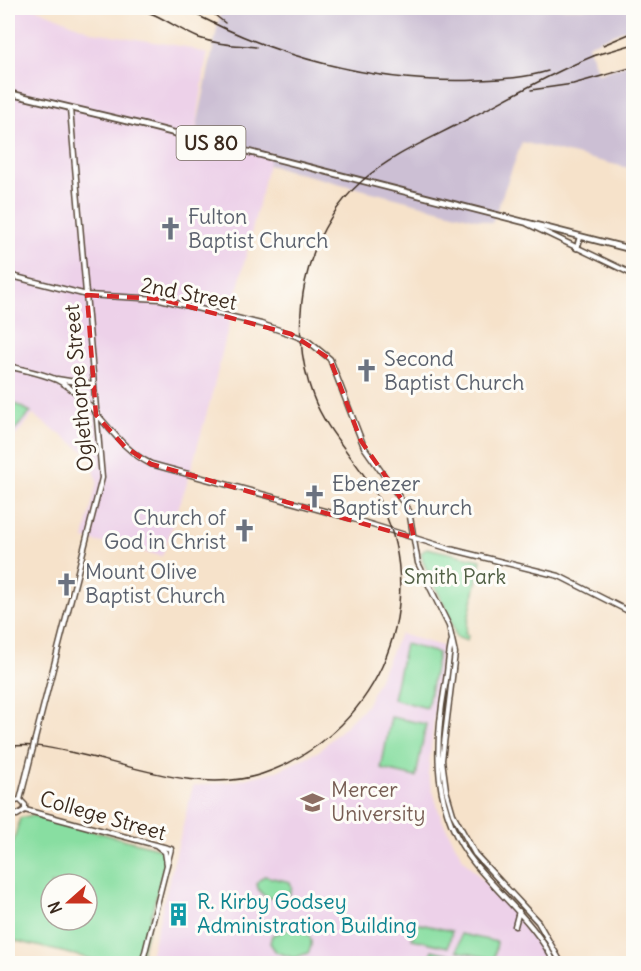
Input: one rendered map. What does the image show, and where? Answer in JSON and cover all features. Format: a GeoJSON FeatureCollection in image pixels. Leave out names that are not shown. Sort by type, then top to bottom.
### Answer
{"type":"FeatureCollection","features":[{"type":"Feature","properties":{"kind":"main road","name":"US 80"},"geometry":{"type":"LineString","coordinates":[[8,93],[633,250]]}},
{"type":"Feature","properties":{"kind":"main road"},"geometry":{"type":"LineString","coordinates":[[577,248],[580,237]]}},
{"type":"Feature","properties":{"kind":"street","name":"Oglethorpe Street"},"geometry":{"type":"LineString","coordinates":[[20,801],[100,487],[87,295],[70,108]]}},
{"type":"Feature","properties":{"kind":"street"},"geometry":{"type":"LineString","coordinates":[[528,224],[633,275]]}},
{"type":"Feature","properties":{"kind":"street"},"geometry":{"type":"LineString","coordinates":[[557,231],[564,242]]}},
{"type":"Feature","properties":{"kind":"street","name":"2nd Street"},"geometry":{"type":"LineString","coordinates":[[8,275],[87,295],[160,299],[261,324],[308,341],[325,352],[335,368],[364,447],[409,511],[414,538]]}},
{"type":"Feature","properties":{"kind":"street"},"geometry":{"type":"LineString","coordinates":[[8,366],[56,379],[94,385]]}},
{"type":"Feature","properties":{"kind":"street"},"geometry":{"type":"LineString","coordinates":[[56,379],[80,397],[109,430],[142,459],[177,472],[559,576],[633,614]]}},
{"type":"Feature","properties":{"kind":"street"},"geometry":{"type":"LineString","coordinates":[[98,434],[102,430],[109,430]]}},
{"type":"Feature","properties":{"kind":"street"},"geometry":{"type":"LineString","coordinates":[[414,538],[417,563],[441,609],[455,653],[442,749],[448,799],[457,823],[475,854],[538,922],[562,963]]}},
{"type":"Feature","properties":{"kind":"street"},"geometry":{"type":"LineString","coordinates":[[452,640],[437,739],[437,770],[441,797],[452,827],[467,855],[531,924],[555,963]]}},
{"type":"Feature","properties":{"kind":"street"},"geometry":{"type":"LineString","coordinates":[[20,801],[25,805],[26,810],[16,815],[9,805],[20,801]]}},
{"type":"Feature","properties":{"kind":"street","name":"College Street"},"geometry":{"type":"LineString","coordinates":[[26,810],[168,847],[172,852],[167,870]]}},
{"type":"Feature","properties":{"kind":"street"},"geometry":{"type":"LineString","coordinates":[[142,963],[167,870],[163,850],[148,842]]}},
{"type":"Feature","properties":{"kind":"street"},"geometry":{"type":"LineString","coordinates":[[515,926],[519,910]]}},
{"type":"Feature","properties":{"kind":"highlighted area"},"geometry":{"type":"Polygon","coordinates":[[[87,295],[160,299],[291,334],[330,359],[361,441],[407,507],[414,538],[151,464],[125,447],[96,415],[87,295]]]}},
{"type":"Feature","properties":{"kind":"shaded area"},"geometry":{"type":"Polygon","coordinates":[[[8,8],[35,8],[93,32],[186,47],[207,54],[195,136],[271,153],[211,398],[188,480],[162,556],[84,539],[97,482],[91,456],[33,415],[8,445],[8,8]]]}},
{"type":"Feature","properties":{"kind":"shaded area"},"geometry":{"type":"Polygon","coordinates":[[[216,8],[633,8],[633,26],[588,45],[598,74],[633,62],[633,169],[522,142],[492,223],[268,165],[271,153],[195,136],[220,15],[216,8]]]}},
{"type":"Feature","properties":{"kind":"shaded area","name":"Mercer University"},"geometry":{"type":"Polygon","coordinates":[[[400,634],[442,646],[428,774],[441,818],[463,859],[535,936],[550,963],[148,964],[193,786],[235,781],[277,771],[319,751],[366,706],[400,634]]]}},
{"type":"Feature","properties":{"kind":"green space"},"geometry":{"type":"Polygon","coordinates":[[[14,403],[31,412],[8,437],[14,403]]]}},
{"type":"Feature","properties":{"kind":"green space","name":"Smith Park"},"geometry":{"type":"Polygon","coordinates":[[[427,548],[481,560],[465,634],[468,635],[467,641],[456,637],[449,615],[423,562],[421,553],[427,548]]]}},
{"type":"Feature","properties":{"kind":"green space"},"geometry":{"type":"Polygon","coordinates":[[[405,644],[438,653],[427,708],[393,699],[405,644]]]}},
{"type":"Feature","properties":{"kind":"green space"},"geometry":{"type":"Polygon","coordinates":[[[391,717],[426,724],[416,777],[381,769],[391,717]]]}},
{"type":"Feature","properties":{"kind":"green space"},"geometry":{"type":"Polygon","coordinates":[[[32,815],[157,848],[164,853],[165,862],[139,963],[108,963],[8,939],[8,861],[20,818],[32,815]]]}},
{"type":"Feature","properties":{"kind":"green space"},"geometry":{"type":"Polygon","coordinates":[[[264,876],[290,882],[292,888],[289,895],[274,898],[260,892],[257,882],[264,876]]]}},
{"type":"Feature","properties":{"kind":"green space"},"geometry":{"type":"Polygon","coordinates":[[[416,923],[452,931],[448,947],[412,939],[416,923]]]}},
{"type":"Feature","properties":{"kind":"green space"},"geometry":{"type":"Polygon","coordinates":[[[294,927],[307,933],[311,943],[308,953],[294,958],[276,952],[270,943],[272,935],[294,927]]]}},
{"type":"Feature","properties":{"kind":"green space"},"geometry":{"type":"Polygon","coordinates":[[[461,934],[497,942],[494,959],[457,951],[461,934]]]}},
{"type":"Feature","properties":{"kind":"green space"},"geometry":{"type":"Polygon","coordinates":[[[432,950],[457,956],[455,963],[429,963],[432,950]]]}},
{"type":"Feature","properties":{"kind":"railway"},"geometry":{"type":"LineString","coordinates":[[135,8],[206,40],[256,47]]}},
{"type":"Feature","properties":{"kind":"railway"},"geometry":{"type":"LineString","coordinates":[[184,8],[253,41],[290,54],[365,72],[403,78],[480,80],[506,79],[548,71]]}},
{"type":"Feature","properties":{"kind":"railway"},"geometry":{"type":"LineString","coordinates":[[206,8],[225,23]]}},
{"type":"Feature","properties":{"kind":"railway"},"geometry":{"type":"LineString","coordinates":[[603,45],[634,32]]}},
{"type":"Feature","properties":{"kind":"railway"},"geometry":{"type":"LineString","coordinates":[[593,56],[634,44]]}},
{"type":"Feature","properties":{"kind":"railway"},"geometry":{"type":"LineString","coordinates":[[8,747],[49,748],[192,780],[239,779],[262,774],[301,756],[334,732],[361,701],[382,666],[395,628],[400,588],[396,547],[382,506],[374,491],[320,411],[305,368],[301,339],[301,310],[305,281],[313,253],[342,203],[374,171],[413,147],[534,84],[601,53]]}},
{"type":"Feature","properties":{"kind":"railway"},"geometry":{"type":"LineString","coordinates":[[531,90],[573,84],[634,67]]}},
{"type":"Feature","properties":{"kind":"place","name":"Fulton Baptist Church"},"geometry":{"type":"Point","coordinates":[170,229]}},
{"type":"Feature","properties":{"kind":"place","name":"Second Baptist Church"},"geometry":{"type":"Point","coordinates":[366,371]}},
{"type":"Feature","properties":{"kind":"place","name":"Ebenezer Baptist Church"},"geometry":{"type":"Point","coordinates":[314,496]}},
{"type":"Feature","properties":{"kind":"place","name":"Church of God in Christ"},"geometry":{"type":"Point","coordinates":[244,530]}},
{"type":"Feature","properties":{"kind":"place","name":"Mount Olive Baptist Church"},"geometry":{"type":"Point","coordinates":[67,584]}},
{"type":"Feature","properties":{"kind":"place","name":"Mercer University"},"geometry":{"type":"Point","coordinates":[313,802]}},
{"type":"Feature","properties":{"kind":"place","name":"R. Kirby Godsey Administration Building"},"geometry":{"type":"Point","coordinates":[179,914]}}]}
